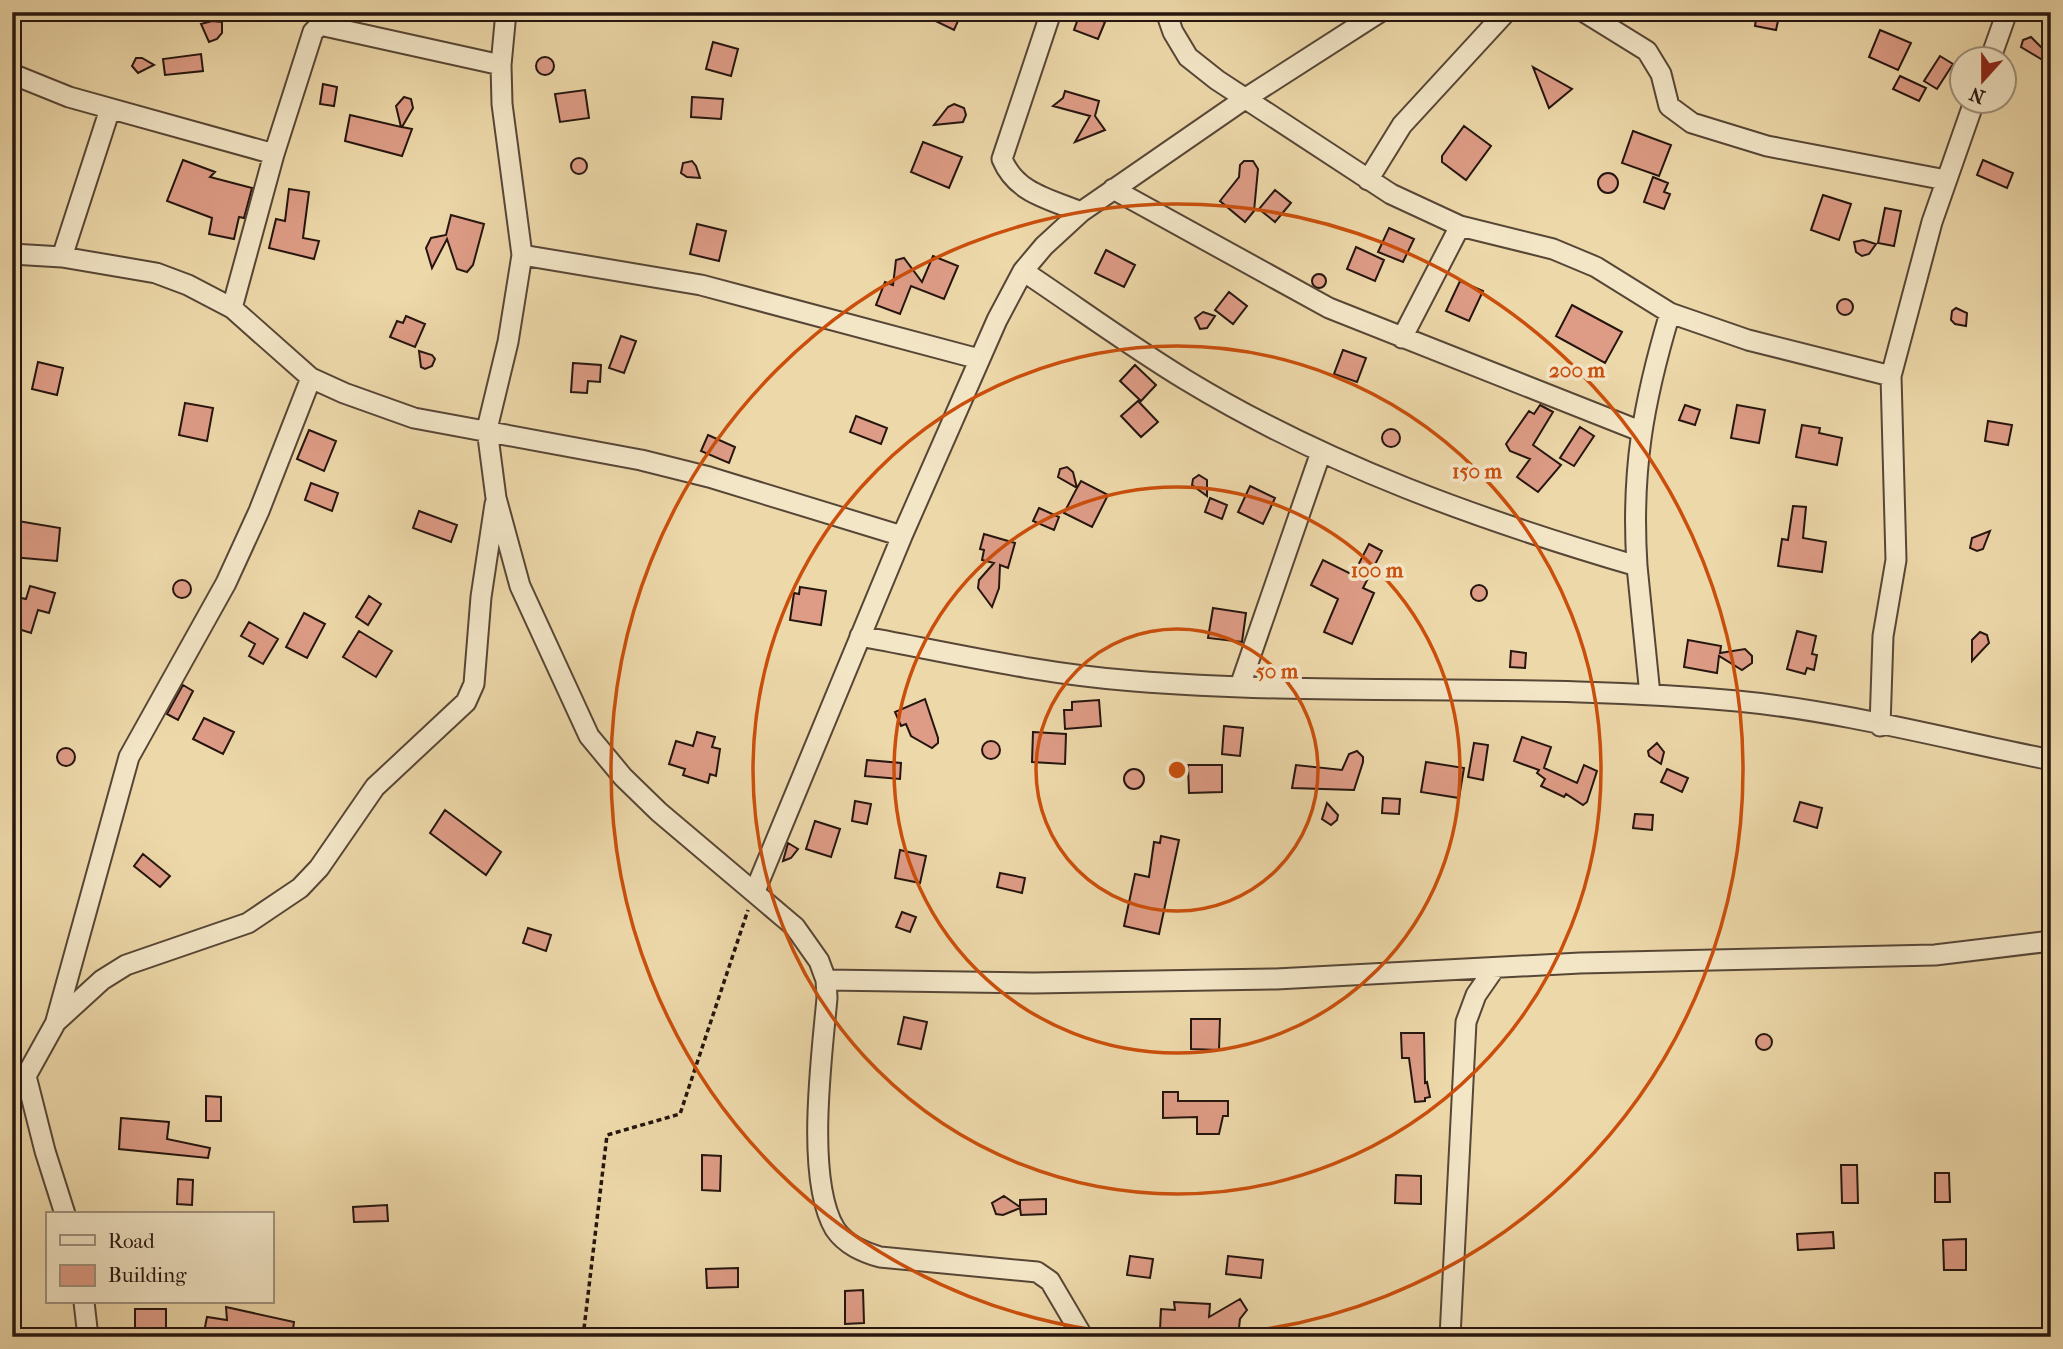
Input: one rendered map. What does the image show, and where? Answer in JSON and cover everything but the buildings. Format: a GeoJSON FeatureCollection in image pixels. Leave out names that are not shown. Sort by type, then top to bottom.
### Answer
{"type":"FeatureCollection","features":[{"type":"Feature","properties":{"kind":"street"},"geometry":{"type":"LineString","coordinates":[[506,12],[501,65],[502,104],[522,255],[510,331],[487,429],[496,498],[520,586],[589,736],[623,777],[659,812],[755,891],[808,943],[820,961],[826,980],[817,1112],[818,1149],[827,1208],[835,1228],[861,1251],[880,1256],[1037,1272],[1050,1281],[1083,1337]]}},
{"type":"Feature","properties":{"kind":"street"},"geometry":{"type":"LineString","coordinates":[[1051,12],[1002,159],[1009,177],[1024,188],[1081,212]]}},
{"type":"Feature","properties":{"kind":"street"},"geometry":{"type":"LineString","coordinates":[[1166,12],[1173,32],[1188,57],[1400,199],[1460,226],[1553,249],[1596,267],[1670,313],[1748,340],[1891,376]]}},
{"type":"Feature","properties":{"kind":"street"},"geometry":{"type":"LineString","coordinates":[[755,891],[902,536],[979,359],[1023,271],[1081,212],[1246,98],[1380,12]]}},
{"type":"Feature","properties":{"kind":"street"},"geometry":{"type":"LineString","coordinates":[[1368,180],[1402,125],[1506,12]]}},
{"type":"Feature","properties":{"kind":"street"},"geometry":{"type":"LineString","coordinates":[[1584,12],[1647,51],[1661,74],[1669,106],[1692,122],[1767,146],[1946,180]]}},
{"type":"Feature","properties":{"kind":"street"},"geometry":{"type":"LineString","coordinates":[[1995,46],[2007,12]]}},
{"type":"Feature","properties":{"kind":"street"},"geometry":{"type":"LineString","coordinates":[[232,308],[274,153],[313,32],[320,25],[501,65]]}},
{"type":"Feature","properties":{"kind":"street"},"geometry":{"type":"LineString","coordinates":[[12,74],[110,109],[274,153]]}},
{"type":"Feature","properties":{"kind":"street"},"geometry":{"type":"LineString","coordinates":[[62,257],[110,109]]}},
{"type":"Feature","properties":{"kind":"street"},"geometry":{"type":"LineString","coordinates":[[1880,726],[1883,636],[1896,560],[1891,376],[1946,180],[1969,116]]}},
{"type":"Feature","properties":{"kind":"street"},"geometry":{"type":"LineString","coordinates":[[1113,189],[1296,291],[1402,338],[1640,431]]}},
{"type":"Feature","properties":{"kind":"street"},"geometry":{"type":"LineString","coordinates":[[1402,338],[1460,226]]}},
{"type":"Feature","properties":{"kind":"street"},"geometry":{"type":"LineString","coordinates":[[12,254],[62,257],[156,273],[211,295],[232,308],[311,378],[414,418],[487,429],[687,471],[902,536]]}},
{"type":"Feature","properties":{"kind":"street"},"geometry":{"type":"LineString","coordinates":[[522,255],[714,288],[979,359]]}},
{"type":"Feature","properties":{"kind":"street"},"geometry":{"type":"LineString","coordinates":[[1023,271],[1187,381],[1321,452],[1469,512],[1637,566]]}},
{"type":"Feature","properties":{"kind":"street"},"geometry":{"type":"LineString","coordinates":[[1650,695],[1637,566],[1635,493],[1640,431],[1670,313]]}},
{"type":"Feature","properties":{"kind":"street"},"geometry":{"type":"LineString","coordinates":[[64,1212],[26,1076],[56,1022],[129,757],[226,583],[259,511],[311,378]]}},
{"type":"Feature","properties":{"kind":"street"},"geometry":{"type":"LineString","coordinates":[[1240,687],[1321,452]]}},
{"type":"Feature","properties":{"kind":"street"},"geometry":{"type":"LineString","coordinates":[[56,1022],[102,980],[126,965],[209,939],[248,923],[278,906],[320,868],[375,787],[466,702],[474,684],[481,597],[496,498]]}},
{"type":"Feature","properties":{"kind":"street"},"geometry":{"type":"LineString","coordinates":[[860,636],[1057,672],[1133,681],[1240,687],[1650,695],[1740,701],[2051,760]]}},
{"type":"Feature","properties":{"kind":"street"},"geometry":{"type":"LineString","coordinates":[[826,980],[1047,983],[1276,979],[1580,963],[1935,955],[2051,941]]}},
{"type":"Feature","properties":{"kind":"street"},"geometry":{"type":"LineString","coordinates":[[1450,1337],[1466,1022],[1476,995],[1494,969]]}},
{"type":"Feature","properties":{"kind":"street"},"geometry":{"type":"LineString","coordinates":[[84,1304],[88,1337]]}},
{"type":"Feature","properties":{"kind":"path"},"geometry":{"type":"LineString","coordinates":[[583,1337],[607,1135],[680,1114],[755,891]]}}]}
